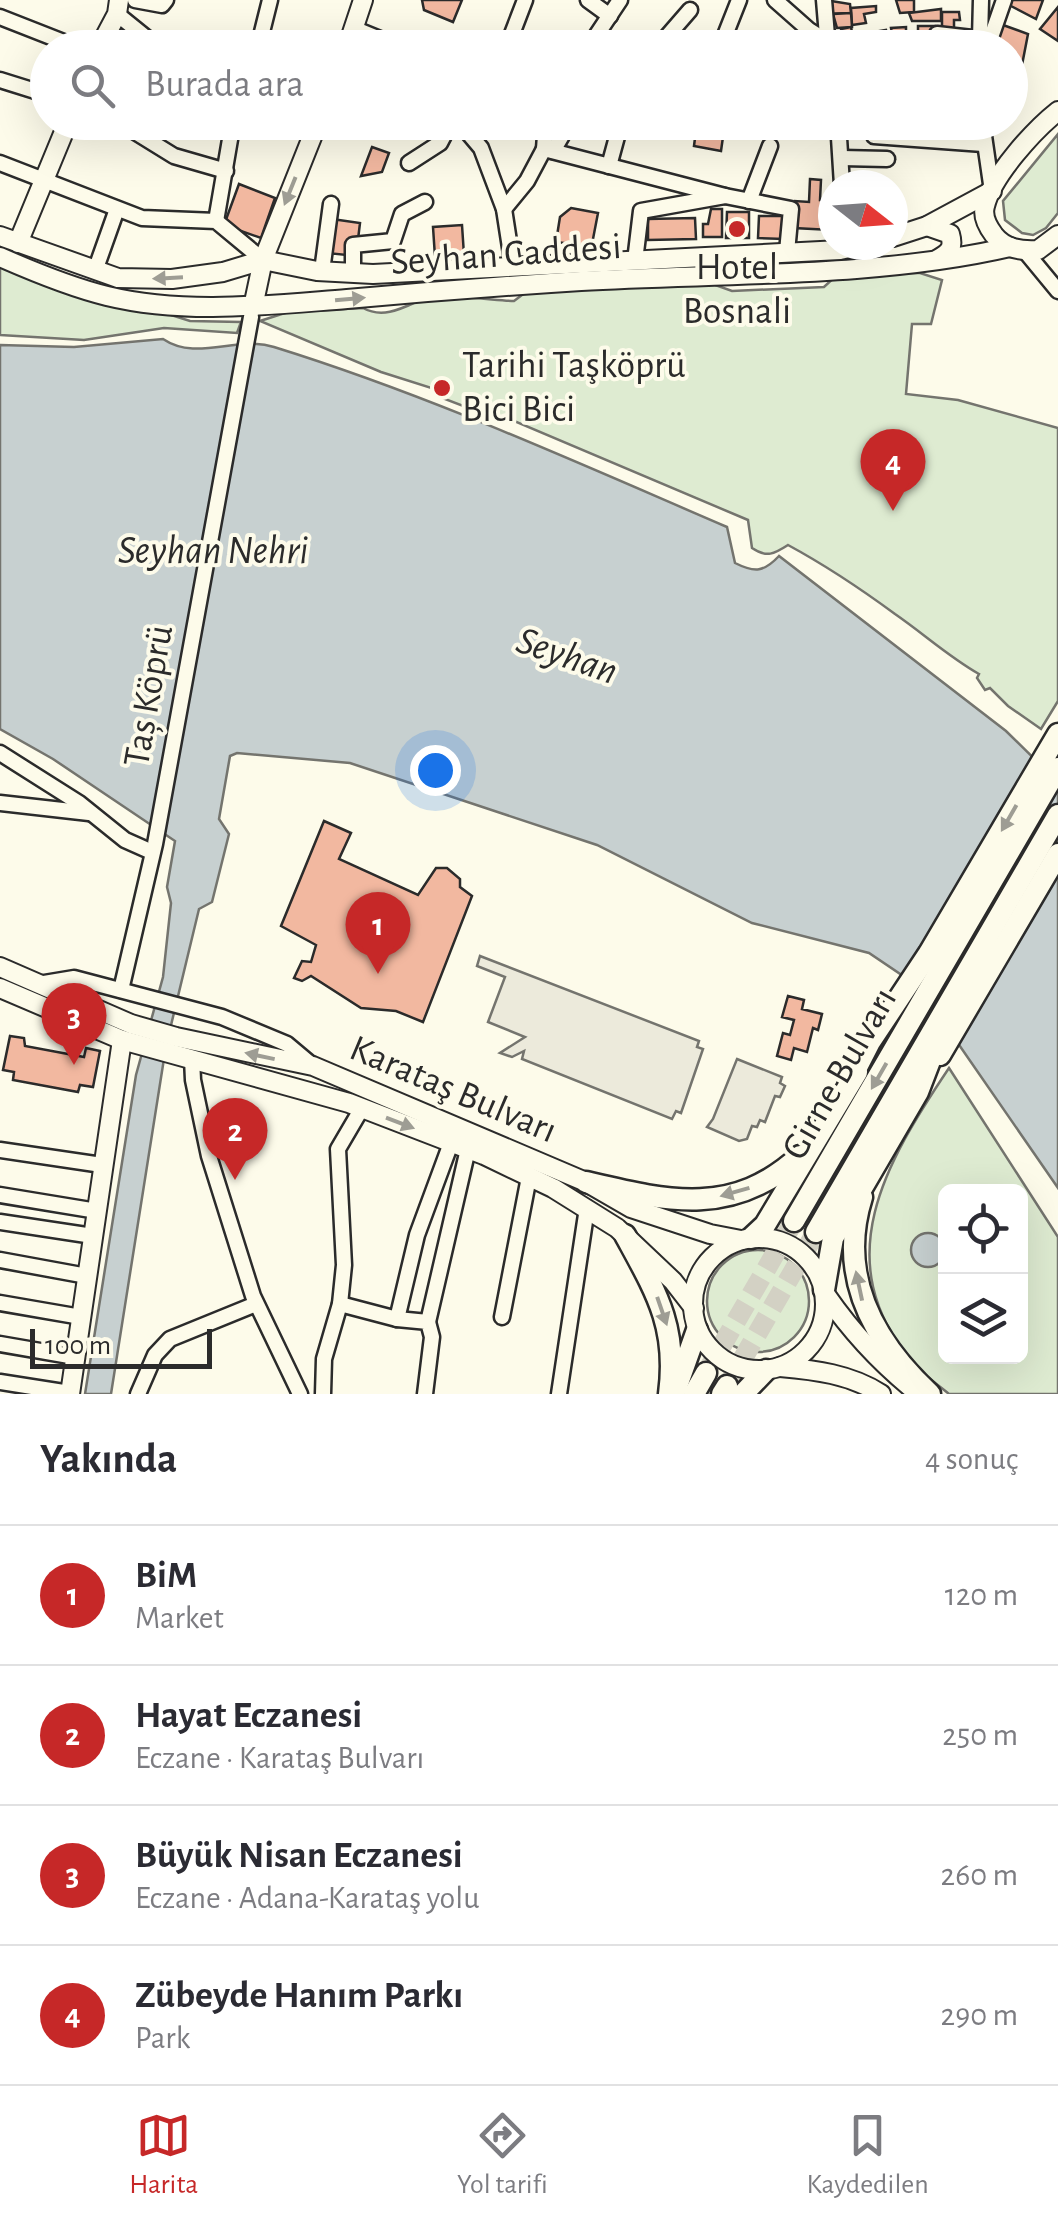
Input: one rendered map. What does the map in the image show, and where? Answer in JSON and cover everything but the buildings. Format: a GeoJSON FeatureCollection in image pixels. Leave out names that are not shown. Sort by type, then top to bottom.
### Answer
{"type":"FeatureCollection","features":[{"type":"Feature","properties":{"kind":"highway"},"geometry":{"type":"LineString","coordinates":[[746,1239],[765,1225],[849,1083],[932,970],[1058,734]]}},
{"type":"Feature","properties":{"kind":"highway"},"geometry":{"type":"LineString","coordinates":[[937,958],[1058,768]]}},
{"type":"Feature","properties":{"kind":"highway"},"geometry":{"type":"LineString","coordinates":[[973,979],[1058,815]]}},
{"type":"Feature","properties":{"kind":"highway"},"geometry":{"type":"LineString","coordinates":[[825,1293],[833,1238],[918,1092],[938,1040],[964,992],[1058,854]]}},
{"type":"Feature","properties":{"kind":"highway","name":"Girne Bulvarı"},"geometry":{"type":"LineString","coordinates":[[794,1220],[937,958]]}},
{"type":"Feature","properties":{"kind":"highway","name":"Girne Bulvarı"},"geometry":{"type":"LineString","coordinates":[[816,1232],[973,979]]}},
{"type":"Feature","properties":{"kind":"highway"},"geometry":{"type":"LineString","coordinates":[[586,1182],[669,1200],[706,1200],[754,1186],[783,1172],[817,1142]]}},
{"type":"Feature","properties":{"kind":"highway"},"geometry":{"type":"LineString","coordinates":[[883,1153],[861,1200],[852,1248],[857,1282],[862,1304],[875,1330],[892,1355],[930,1394]]}},
{"type":"Feature","properties":{"kind":"highway"},"geometry":{"type":"LineString","coordinates":[[625,1235],[666,1314],[671,1394]]}},
{"type":"Feature","properties":{"kind":"highway"},"geometry":{"type":"LineString","coordinates":[[671,1394],[698,1330]]}},
{"type":"Feature","properties":{"kind":"highway"},"geometry":{"type":"LineString","coordinates":[[731,1391],[773,1369]]}},
{"type":"Feature","properties":{"kind":"highway"},"geometry":{"type":"LineString","coordinates":[[694,1394],[706,1374]]}},
{"type":"Feature","properties":{"kind":"main road"},"geometry":{"type":"LineString","coordinates":[[353,28],[364,0]]}},
{"type":"Feature","properties":{"kind":"main road"},"geometry":{"type":"LineString","coordinates":[[107,30],[118,7]]}},
{"type":"Feature","properties":{"kind":"main road"},"geometry":{"type":"LineString","coordinates":[[1017,249],[1000,242],[987,224],[984,209],[999,176],[1058,111]]}},
{"type":"Feature","properties":{"kind":"main road"},"geometry":{"type":"LineString","coordinates":[[61,140],[45,179],[9,240],[118,278],[172,279],[223,272],[263,260],[353,273],[818,250]]}},
{"type":"Feature","properties":{"kind":"main road"},"geometry":{"type":"LineString","coordinates":[[251,316],[263,260],[311,140]]}},
{"type":"Feature","properties":{"kind":"main road"},"geometry":{"type":"LineString","coordinates":[[908,233],[992,191]]}},
{"type":"Feature","properties":{"kind":"main road"},"geometry":{"type":"LineString","coordinates":[[927,226],[950,234],[950,252],[938,259]]}},
{"type":"Feature","properties":{"kind":"main road","name":"Seyhan Caddesi"},"geometry":{"type":"LineString","coordinates":[[5,260],[108,296],[251,316],[580,281],[848,269],[967,258],[1017,249],[1038,250],[1058,236]]}},
{"type":"Feature","properties":{"kind":"main road"},"geometry":{"type":"LineString","coordinates":[[0,967],[128,1035]]}},
{"type":"Feature","properties":{"kind":"main road"},"geometry":{"type":"LineString","coordinates":[[0,988],[128,1035]]}},
{"type":"Feature","properties":{"kind":"main road"},"geometry":{"type":"LineString","coordinates":[[70,1394],[102,1165],[128,1035]]}},
{"type":"Feature","properties":{"kind":"main road","name":"Karataş Bulvarı"},"geometry":{"type":"LineString","coordinates":[[128,1035],[175,1046],[313,1066],[586,1182],[631,1208],[710,1234],[746,1239]]}},
{"type":"Feature","properties":{"kind":"main road","name":"Karataş Bulvarı"},"geometry":{"type":"LineString","coordinates":[[175,1046],[192,1059],[362,1108],[529,1177],[588,1208],[625,1235],[673,1281],[694,1308]]}},
{"type":"Feature","properties":{"kind":"main road"},"geometry":{"type":"LineString","coordinates":[[881,1394],[866,1384],[820,1370],[747,1370],[726,1362],[706,1344],[698,1330],[694,1308],[696,1282],[710,1259],[746,1239],[772,1238],[794,1248],[814,1266],[825,1293],[848,1328],[886,1368],[920,1394]]}},
{"type":"Feature","properties":{"kind":"main road"},"geometry":{"type":"LineString","coordinates":[[773,1369],[801,1356],[814,1341],[824,1320],[825,1293]]}},
{"type":"Feature","properties":{"kind":"street"},"geometry":{"type":"LineString","coordinates":[[134,0],[162,5],[166,0]]}},
{"type":"Feature","properties":{"kind":"street"},"geometry":{"type":"LineString","coordinates":[[262,30],[270,0]]}},
{"type":"Feature","properties":{"kind":"street"},"geometry":{"type":"LineString","coordinates":[[514,30],[525,0]]}},
{"type":"Feature","properties":{"kind":"street"},"geometry":{"type":"LineString","coordinates":[[588,0],[610,16]]}},
{"type":"Feature","properties":{"kind":"street"},"geometry":{"type":"LineString","coordinates":[[600,30],[620,0]]}},
{"type":"Feature","properties":{"kind":"street"},"geometry":{"type":"LineString","coordinates":[[727,30],[739,0]]}},
{"type":"Feature","properties":{"kind":"street"},"geometry":{"type":"LineString","coordinates":[[776,0],[809,30]]}},
{"type":"Feature","properties":{"kind":"street"},"geometry":{"type":"LineString","coordinates":[[824,0],[827,30]]}},
{"type":"Feature","properties":{"kind":"street"},"geometry":{"type":"LineString","coordinates":[[981,0],[985,30]]}},
{"type":"Feature","properties":{"kind":"street"},"geometry":{"type":"LineString","coordinates":[[991,30],[1004,0]]}},
{"type":"Feature","properties":{"kind":"street"},"geometry":{"type":"LineString","coordinates":[[118,7],[142,30]]}},
{"type":"Feature","properties":{"kind":"street"},"geometry":{"type":"LineString","coordinates":[[673,30],[690,10]]}},
{"type":"Feature","properties":{"kind":"street"},"geometry":{"type":"LineString","coordinates":[[0,17],[34,30]]}},
{"type":"Feature","properties":{"kind":"street"},"geometry":{"type":"LineString","coordinates":[[353,28],[358,30]]}},
{"type":"Feature","properties":{"kind":"street"},"geometry":{"type":"LineString","coordinates":[[0,80],[30,89]]}},
{"type":"Feature","properties":{"kind":"street"},"geometry":{"type":"LineString","coordinates":[[148,140],[174,156],[226,171]]}},
{"type":"Feature","properties":{"kind":"street"},"geometry":{"type":"LineString","coordinates":[[216,221],[230,140]]}},
{"type":"Feature","properties":{"kind":"street"},"geometry":{"type":"LineString","coordinates":[[409,164],[442,140]]}},
{"type":"Feature","properties":{"kind":"street"},"geometry":{"type":"LineString","coordinates":[[475,140],[482,148],[504,209],[512,267]]}},
{"type":"Feature","properties":{"kind":"street"},"geometry":{"type":"LineString","coordinates":[[548,140],[549,150]]}},
{"type":"Feature","properties":{"kind":"street"},"geometry":{"type":"LineString","coordinates":[[504,209],[556,140]]}},
{"type":"Feature","properties":{"kind":"street"},"geometry":{"type":"LineString","coordinates":[[610,166],[616,140]]}},
{"type":"Feature","properties":{"kind":"street"},"geometry":{"type":"LineString","coordinates":[[840,140],[842,170]]}},
{"type":"Feature","properties":{"kind":"street"},"geometry":{"type":"LineString","coordinates":[[983,140],[992,191]]}},
{"type":"Feature","properties":{"kind":"street"},"geometry":{"type":"LineString","coordinates":[[749,201],[770,146]]}},
{"type":"Feature","properties":{"kind":"street"},"geometry":{"type":"LineString","coordinates":[[549,150],[725,196],[791,209],[787,252]]}},
{"type":"Feature","properties":{"kind":"street"},"geometry":{"type":"LineString","coordinates":[[842,158],[887,159]]}},
{"type":"Feature","properties":{"kind":"street"},"geometry":{"type":"LineString","coordinates":[[0,164],[142,218],[216,221],[263,260]]}},
{"type":"Feature","properties":{"kind":"street"},"geometry":{"type":"LineString","coordinates":[[636,261],[641,211],[725,196]]}},
{"type":"Feature","properties":{"kind":"street"},"geometry":{"type":"LineString","coordinates":[[353,273],[352,245],[393,242],[402,214],[425,202]]}},
{"type":"Feature","properties":{"kind":"street"},"geometry":{"type":"LineString","coordinates":[[322,271],[330,204]]}},
{"type":"Feature","properties":{"kind":"street"},"geometry":{"type":"LineString","coordinates":[[95,270],[117,210]]}},
{"type":"Feature","properties":{"kind":"street"},"geometry":{"type":"LineString","coordinates":[[1017,249],[1058,291]]}},
{"type":"Feature","properties":{"kind":"street","name":"Taș Köprü"},"geometry":{"type":"LineString","coordinates":[[121,990],[154,848],[251,316]]}},
{"type":"Feature","properties":{"kind":"street"},"geometry":{"type":"LineString","coordinates":[[0,753],[93,814],[125,840],[154,848]]}},
{"type":"Feature","properties":{"kind":"street"},"geometry":{"type":"LineString","coordinates":[[0,803],[93,814]]}},
{"type":"Feature","properties":{"kind":"street"},"geometry":{"type":"LineString","coordinates":[[36,985],[74,978],[250,1027],[287,1044],[313,1066]]}},
{"type":"Feature","properties":{"kind":"street"},"geometry":{"type":"LineString","coordinates":[[192,1059],[209,1156],[256,1304],[300,1394]]}},
{"type":"Feature","properties":{"kind":"street"},"geometry":{"type":"LineString","coordinates":[[323,1394],[324,1359],[340,1304],[344,1265],[338,1150],[362,1108]]}},
{"type":"Feature","properties":{"kind":"street"},"geometry":{"type":"LineString","coordinates":[[397,1319],[408,1264],[460,1146]]}},
{"type":"Feature","properties":{"kind":"street"},"geometry":{"type":"LineString","coordinates":[[425,1394],[432,1336],[428,1322],[460,1146]]}},
{"type":"Feature","properties":{"kind":"street"},"geometry":{"type":"LineString","coordinates":[[0,1150],[102,1165]]}},
{"type":"Feature","properties":{"kind":"street"},"geometry":{"type":"LineString","coordinates":[[502,1317],[529,1177]]}},
{"type":"Feature","properties":{"kind":"street"},"geometry":{"type":"LineString","coordinates":[[0,1196],[96,1211]]}},
{"type":"Feature","properties":{"kind":"street"},"geometry":{"type":"LineString","coordinates":[[559,1394],[588,1208]]}},
{"type":"Feature","properties":{"kind":"street"},"geometry":{"type":"LineString","coordinates":[[0,1222],[93,1236]]}},
{"type":"Feature","properties":{"kind":"street"},"geometry":{"type":"LineString","coordinates":[[0,1260],[87,1276]]}},
{"type":"Feature","properties":{"kind":"street"},"geometry":{"type":"LineString","coordinates":[[0,1303],[81,1317]]}},
{"type":"Feature","properties":{"kind":"street"},"geometry":{"type":"LineString","coordinates":[[138,1394],[155,1355],[170,1340],[256,1304]]}},
{"type":"Feature","properties":{"kind":"street"},"geometry":{"type":"LineString","coordinates":[[340,1304],[397,1319],[428,1322]]}},
{"type":"Feature","properties":{"kind":"street"},"geometry":{"type":"LineString","coordinates":[[0,1344],[76,1357]]}},
{"type":"Feature","properties":{"kind":"street"},"geometry":{"type":"LineString","coordinates":[[0,1382],[70,1394]]}},
{"type":"Feature","properties":{"kind":"green space"},"geometry":{"type":"Polygon","coordinates":[[[1058,134],[1058,213],[1046,228],[1033,235],[1022,233],[1005,220],[1003,201],[1058,134]]]}},
{"type":"Feature","properties":{"kind":"green space"},"geometry":{"type":"Polygon","coordinates":[[[0,261],[190,321],[241,322],[237,333],[164,328],[84,340],[0,335],[0,261]]]}},
{"type":"Feature","properties":{"kind":"green space"},"geometry":{"type":"Polygon","coordinates":[[[839,273],[920,273],[942,280],[931,324],[912,324],[906,394],[958,400],[1058,428],[1058,701],[1041,729],[990,688],[985,690],[977,678],[979,674],[829,569],[788,545],[770,554],[752,548],[748,520],[507,418],[505,422],[437,396],[438,390],[381,372],[260,321],[288,312],[363,308],[390,312],[437,297],[514,301],[530,289],[707,282],[732,291],[824,287],[839,273]]]}},
{"type":"Feature","properties":{"kind":"green space"},"geometry":{"type":"Polygon","coordinates":[[[949,1068],[1024,1184],[938,1184],[938,1364],[1028,1364],[1028,1190],[1058,1237],[1058,1394],[949,1394],[913,1363],[887,1325],[873,1287],[870,1250],[875,1212],[905,1139],[949,1068]]]}},
{"type":"Feature","properties":{"kind":"green space"},"geometry":{"type":"Polygon","coordinates":[[[758,1250],[777,1254],[794,1265],[805,1282],[809,1301],[805,1320],[794,1337],[777,1348],[758,1352],[739,1348],[722,1337],[711,1320],[707,1301],[711,1282],[722,1265],[739,1254],[758,1250]]]}},
{"type":"Feature","properties":{"kind":"shaded area"},"geometry":{"type":"Polygon","coordinates":[[[480,956],[699,1041],[697,1047],[703,1049],[681,1113],[676,1111],[672,1119],[522,1059],[524,1051],[512,1057],[500,1053],[525,1037],[488,1022],[505,977],[477,966],[480,956]]]}},
{"type":"Feature","properties":{"kind":"shaded area"},"geometry":{"type":"Polygon","coordinates":[[[737,1059],[782,1077],[780,1083],[785,1086],[780,1097],[775,1096],[765,1122],[760,1120],[757,1127],[752,1126],[747,1139],[739,1141],[707,1127],[737,1059]]]}},
{"type":"Feature","properties":{"kind":"water","name":"Seyhan Nehri"},"geometry":{"type":"Polygon","coordinates":[[[163,339],[189,348],[260,344],[332,366],[503,431],[727,527],[735,563],[759,569],[779,556],[1006,731],[1058,782],[1058,1188],[955,1039],[909,980],[869,953],[752,923],[597,845],[350,763],[237,753],[230,756],[219,819],[229,834],[212,902],[199,909],[166,1046],[111,1394],[85,1394],[136,1075],[163,977],[171,903],[167,887],[175,841],[53,759],[0,729],[0,345],[74,347],[163,339]]]}},
{"type":"Feature","properties":{"kind":"water"},"geometry":{"type":"Polygon","coordinates":[[[938,1237],[938,1263],[928,1267],[916,1262],[911,1250],[916,1238],[938,1237]]]}},
{"type":"Feature","properties":{"kind":"tunnel"},"geometry":{"type":"LineString","coordinates":[[706,1373],[794,1221]]}},
{"type":"Feature","properties":{"kind":"tunnel"},"geometry":{"type":"LineString","coordinates":[[727,1386],[816,1232]]}},
{"type":"Feature","properties":{"kind":"place","name":"Hotel Bosnali"},"geometry":{"type":"Point","coordinates":[737,229]}},
{"type":"Feature","properties":{"kind":"place","name":"Tarihi Taşköprü Bici Bici"},"geometry":{"type":"Point","coordinates":[442,388]}},
{"type":"Feature","properties":{"kind":"place","name":"Zübeyde Hanım Parkı"},"geometry":{"type":"Point","coordinates":[893,511]}},
{"type":"Feature","properties":{"kind":"place","name":"BiM"},"geometry":{"type":"Point","coordinates":[378,974]}},
{"type":"Feature","properties":{"kind":"place","name":"Büyük Nisan Eczanesi"},"geometry":{"type":"Point","coordinates":[74,1065]}},
{"type":"Feature","properties":{"kind":"place","name":"Hayat Eczanesi"},"geometry":{"type":"Point","coordinates":[235,1180]}},
{"type":"Feature","properties":{"kind":"water label","name":"Seyhan"},"geometry":{"type":"Point","coordinates":[567,656]}}]}
